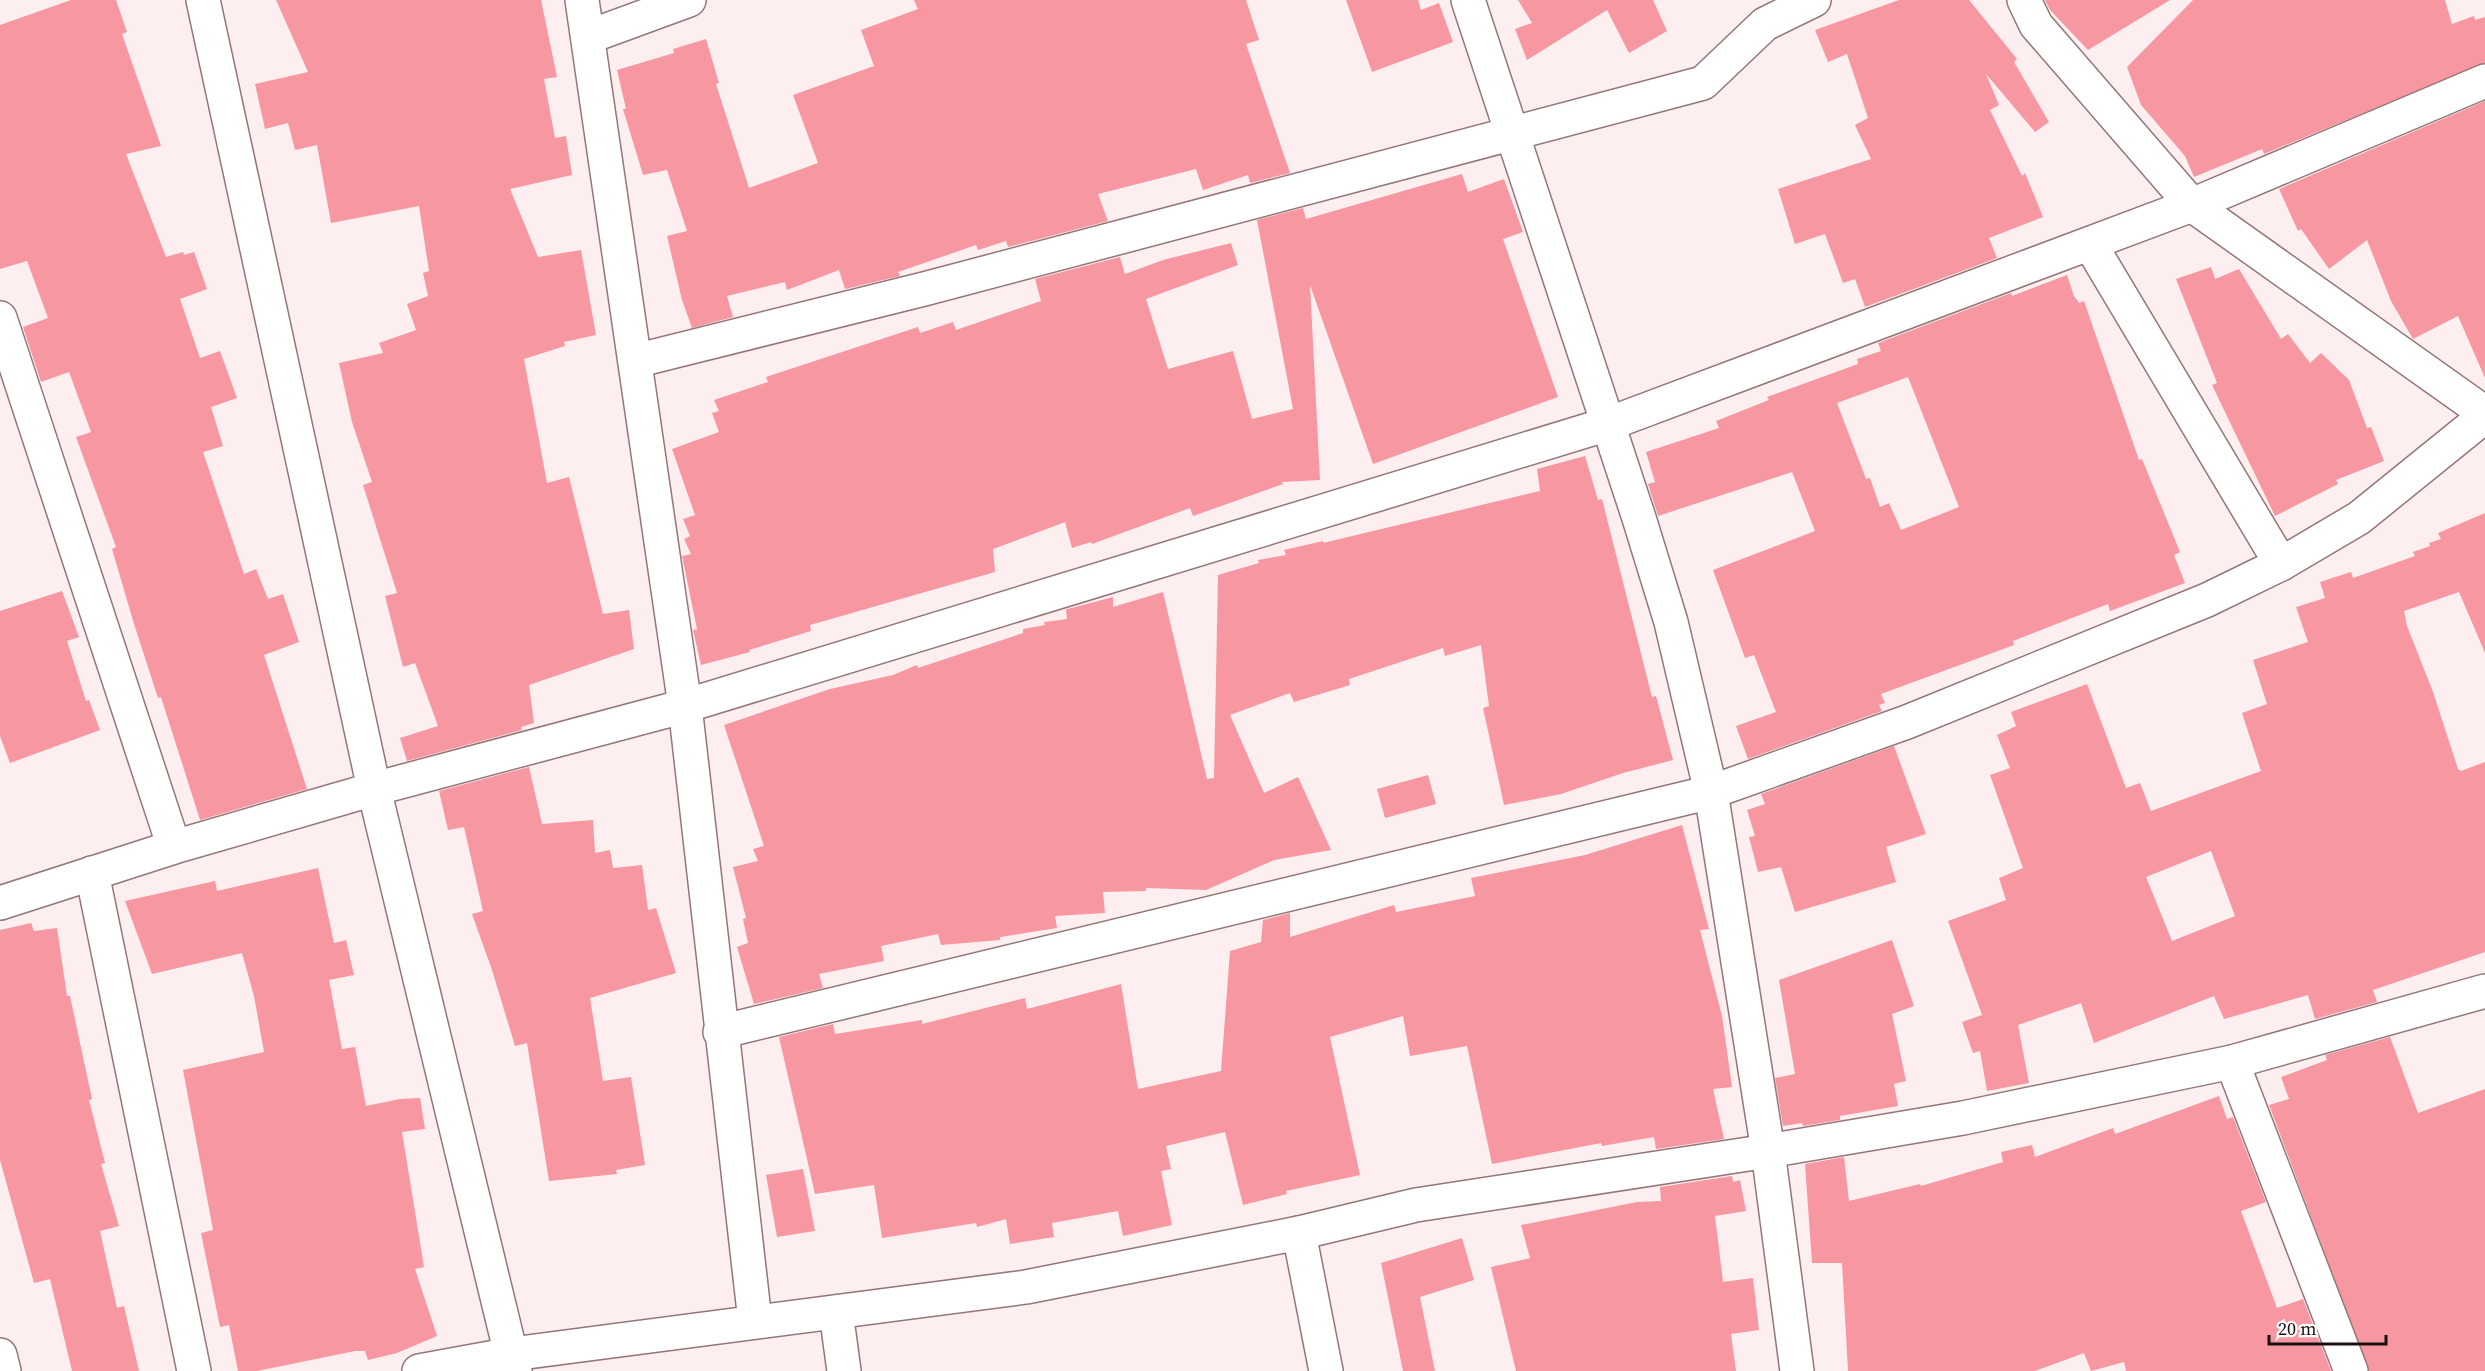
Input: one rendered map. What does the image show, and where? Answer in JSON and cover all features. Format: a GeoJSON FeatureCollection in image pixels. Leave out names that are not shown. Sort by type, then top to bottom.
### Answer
{"type":"FeatureCollection","features":[{"type":"Feature","properties":{"kind":"street"},"geometry":{"type":"LineString","coordinates":[[203,0],[374,789],[513,1362]]}},
{"type":"Feature","properties":{"kind":"street"},"geometry":{"type":"LineString","coordinates":[[582,0],[684,706],[755,1321]]}},
{"type":"Feature","properties":{"kind":"street"},"geometry":{"type":"LineString","coordinates":[[588,37],[688,0]]}},
{"type":"Feature","properties":{"kind":"street"},"geometry":{"type":"LineString","coordinates":[[1468,0],[1671,622],[1711,792],[1768,1151],[1797,1371]]}},
{"type":"Feature","properties":{"kind":"street"},"geometry":{"type":"LineString","coordinates":[[635,361],[935,286],[1703,83],[1765,24],[1814,0]]}},
{"type":"Feature","properties":{"kind":"street"},"geometry":{"type":"LineString","coordinates":[[720,1032],[1711,792],[1907,722],[2206,600],[2281,564],[2359,518],[2485,415],[2192,205],[2036,25],[2024,0]]}},
{"type":"Feature","properties":{"kind":"street"},"geometry":{"type":"LineString","coordinates":[[0,903],[174,847],[374,789],[684,706],[1608,424],[2192,205],[2485,81]]}},
{"type":"Feature","properties":{"kind":"street"},"geometry":{"type":"LineString","coordinates":[[2090,244],[2281,564]]}},
{"type":"Feature","properties":{"kind":"street"},"geometry":{"type":"LineString","coordinates":[[0,318],[174,847]]}},
{"type":"Feature","properties":{"kind":"street"},"geometry":{"type":"LineString","coordinates":[[92,873],[194,1371]]}},
{"type":"Feature","properties":{"kind":"street"},"geometry":{"type":"LineString","coordinates":[[419,1371],[513,1362],[755,1321],[1026,1287],[1299,1233],[1416,1205],[1768,1151],[1984,1113],[2232,1062],[2485,991]]}},
{"type":"Feature","properties":{"kind":"street"},"geometry":{"type":"LineString","coordinates":[[2232,1062],[2351,1371]]}},
{"type":"Feature","properties":{"kind":"street"},"geometry":{"type":"LineString","coordinates":[[1299,1233],[1326,1371]]}},
{"type":"Feature","properties":{"kind":"street"},"geometry":{"type":"LineString","coordinates":[[836,1312],[844,1371]]}},
{"type":"Feature","properties":{"kind":"street"},"geometry":{"type":"LineString","coordinates":[[0,1355],[3,1371]]}},
{"type":"Feature","properties":{"kind":"building"},"geometry":{"type":"Polygon","coordinates":[[[71,0],[116,0],[127,32],[122,34],[161,146],[126,154],[166,257],[183,252],[184,255],[194,252],[207,289],[180,299],[200,358],[220,351],[237,398],[211,407],[223,446],[203,452],[244,574],[256,569],[268,599],[283,594],[299,642],[264,655],[307,789],[200,820],[161,697],[158,698],[134,624],[112,549],[116,547],[76,437],[91,432],[69,372],[41,382],[23,327],[48,318],[27,261],[0,269],[0,25],[71,0]]]}},
{"type":"Feature","properties":{"kind":"building"},"geometry":{"type":"Polygon","coordinates":[[[276,0],[541,0],[557,77],[544,79],[555,138],[566,136],[572,175],[510,189],[538,257],[581,250],[596,335],[564,342],[565,346],[524,359],[547,483],[569,477],[603,614],[629,610],[634,649],[529,685],[534,723],[521,727],[522,730],[407,761],[400,738],[438,726],[415,663],[403,667],[385,596],[397,593],[363,485],[372,482],[352,422],[339,363],[383,353],[379,343],[416,330],[407,304],[428,296],[423,273],[429,271],[419,206],[331,223],[317,145],[295,150],[288,123],[265,129],[255,84],[308,72],[276,0]]]}},
{"type":"Feature","properties":{"kind":"building"},"geometry":{"type":"Polygon","coordinates":[[[914,0],[1246,0],[1259,40],[1246,44],[1290,173],[1250,183],[1248,175],[1203,190],[1196,169],[1098,194],[1108,221],[1008,247],[1006,241],[978,250],[976,245],[898,272],[900,276],[845,289],[839,270],[787,290],[785,282],[727,296],[733,317],[692,328],[682,300],[667,236],[687,231],[667,170],[643,175],[623,109],[626,109],[617,70],[674,53],[673,49],[706,39],[719,83],[716,84],[749,188],[818,163],[793,95],[874,66],[861,30],[918,9],[914,0]]]}},
{"type":"Feature","properties":{"kind":"building"},"geometry":{"type":"Polygon","coordinates":[[[1346,0],[1418,0],[1421,10],[1439,3],[1453,42],[1372,72],[1346,0]]]}},
{"type":"Feature","properties":{"kind":"building"},"geometry":{"type":"Polygon","coordinates":[[[1518,0],[1653,0],[1667,31],[1629,53],[1607,10],[1527,60],[1515,29],[1532,23],[1518,0]]]}},
{"type":"Feature","properties":{"kind":"building"},"geometry":{"type":"Polygon","coordinates":[[[1899,0],[1969,0],[2017,59],[2014,62],[2049,122],[2035,132],[1986,74],[1999,105],[1990,110],[2022,176],[2025,173],[2043,217],[1989,238],[1997,258],[1865,307],[1855,279],[1843,283],[1825,234],[1795,244],[1778,189],[1871,159],[1855,125],[1868,118],[1847,54],[1828,62],[1815,30],[1899,0]]]}},
{"type":"Feature","properties":{"kind":"building"},"geometry":{"type":"Polygon","coordinates":[[[2045,0],[2170,0],[2088,50],[2050,10],[2045,0]]]}},
{"type":"Feature","properties":{"kind":"building"},"geometry":{"type":"Polygon","coordinates":[[[2193,0],[2445,0],[2452,24],[2474,16],[2475,20],[2485,17],[2485,63],[2264,154],[2262,149],[2194,177],[2185,156],[2141,105],[2127,67],[2193,0]]]}},
{"type":"Feature","properties":{"kind":"building"},"geometry":{"type":"Polygon","coordinates":[[[2485,101],[2485,378],[2458,316],[2413,339],[2391,301],[2367,240],[2329,269],[2301,229],[2298,231],[2279,189],[2485,101]]]}},
{"type":"Feature","properties":{"kind":"building"},"geometry":{"type":"Polygon","coordinates":[[[1462,174],[1468,192],[1504,179],[1523,232],[1503,239],[1558,397],[1373,464],[1310,285],[1320,480],[1282,482],[1283,484],[1193,516],[1190,508],[1092,544],[1091,542],[1072,548],[1065,522],[993,549],[995,572],[810,625],[811,631],[749,650],[750,652],[701,665],[693,630],[697,629],[682,556],[691,554],[684,539],[690,536],[683,519],[695,515],[672,449],[719,432],[712,413],[719,411],[714,400],[768,382],[766,377],[918,327],[920,333],[953,322],[956,330],[1041,301],[1035,279],[1120,257],[1125,274],[1163,260],[1231,243],[1238,265],[1146,299],[1168,369],[1233,351],[1252,419],[1293,409],[1257,220],[1303,208],[1306,219],[1462,174]]]}},
{"type":"Feature","properties":{"kind":"building"},"geometry":{"type":"Polygon","coordinates":[[[2211,267],[2215,279],[2239,269],[2281,339],[2288,334],[2310,363],[2321,353],[2349,380],[2367,428],[2371,427],[2384,461],[2336,480],[2338,484],[2275,516],[2212,385],[2217,383],[2176,279],[2211,267]]]}},
{"type":"Feature","properties":{"kind":"building"},"geometry":{"type":"Polygon","coordinates":[[[2067,275],[2074,296],[2079,303],[2084,301],[2139,460],[2142,459],[2180,552],[2174,555],[2185,583],[2110,611],[2108,604],[2013,641],[2014,645],[1881,694],[1885,703],[1879,705],[1882,711],[1748,759],[1736,726],[1776,712],[1754,655],[1745,658],[1713,570],[1815,531],[1792,472],[1658,516],[1648,484],[1655,482],[1646,452],[1719,428],[1716,421],[1769,400],[1767,397],[1858,364],[1857,359],[1881,351],[1878,343],[2011,293],[2012,296],[2067,275]],[[1908,377],[1837,403],[1866,479],[1870,478],[1880,507],[1889,503],[1901,530],[1959,507],[1908,377]]]}},
{"type":"Feature","properties":{"kind":"building"},"geometry":{"type":"Polygon","coordinates":[[[1585,456],[1598,500],[1602,499],[1652,697],[1656,696],[1673,760],[1623,773],[1561,794],[1504,805],[1483,708],[1489,706],[1481,645],[1445,656],[1443,648],[1349,679],[1350,685],[1294,702],[1290,693],[1230,715],[1264,793],[1298,777],[1331,850],[1274,860],[1206,890],[1146,888],[1146,891],[1103,892],[1105,913],[1055,916],[1057,928],[1000,937],[1000,940],[941,945],[938,934],[881,946],[884,961],[819,974],[823,988],[754,1004],[737,947],[748,943],[743,919],[746,918],[733,867],[758,861],[753,849],[764,846],[724,725],[830,689],[893,675],[917,665],[918,668],[1023,633],[1023,629],[1045,625],[1044,622],[1067,619],[1066,609],[1113,597],[1113,607],[1163,592],[1207,779],[1214,778],[1218,575],[1259,563],[1258,560],[1286,555],[1284,550],[1323,541],[1323,543],[1540,491],[1537,469],[1585,456]]]}},
{"type":"Feature","properties":{"kind":"building"},"geometry":{"type":"Polygon","coordinates":[[[2485,513],[2485,653],[2459,592],[2404,611],[2407,626],[2433,692],[2458,769],[2461,771],[2485,762],[2485,952],[2373,990],[2377,1002],[2315,1019],[2308,995],[2224,1019],[2214,996],[2094,1043],[2081,1003],[2018,1025],[2029,1083],[1987,1091],[1980,1051],[1973,1053],[1962,1022],[1982,1015],[1948,921],[2006,900],[1999,878],[2023,868],[1990,775],[2010,768],[1997,735],[2016,726],[2011,712],[2087,684],[2126,788],[2140,783],[2151,811],[2261,771],[2242,713],[2267,704],[2253,660],[2308,642],[2296,607],[2325,598],[2320,582],[2351,572],[2353,578],[2415,556],[2413,552],[2441,539],[2438,533],[2485,513]],[[2211,851],[2146,877],[2172,941],[2235,916],[2211,851]]]}},
{"type":"Feature","properties":{"kind":"building"},"geometry":{"type":"Polygon","coordinates":[[[62,591],[79,637],[67,641],[86,701],[89,700],[100,730],[10,763],[0,736],[0,611],[62,591]]]}},
{"type":"Feature","properties":{"kind":"building"},"geometry":{"type":"Polygon","coordinates":[[[1894,746],[1926,834],[1886,847],[1896,882],[1795,912],[1781,867],[1758,872],[1749,837],[1755,836],[1747,810],[1765,804],[1761,794],[1894,746]]]}},
{"type":"Feature","properties":{"kind":"building"},"geometry":{"type":"Polygon","coordinates":[[[529,767],[542,824],[593,820],[595,853],[610,850],[613,868],[642,865],[648,910],[656,908],[676,973],[590,998],[603,1081],[631,1077],[645,1165],[616,1170],[617,1174],[549,1181],[527,1043],[515,1046],[472,914],[483,911],[464,827],[448,830],[439,791],[529,767]]]}},
{"type":"Feature","properties":{"kind":"building"},"geometry":{"type":"Polygon","coordinates":[[[1428,775],[1436,804],[1385,818],[1377,789],[1428,775]]]}},
{"type":"Feature","properties":{"kind":"building"},"geometry":{"type":"Polygon","coordinates":[[[1682,825],[1709,929],[1700,930],[1722,1016],[1732,1087],[1713,1089],[1724,1139],[1656,1149],[1654,1137],[1602,1146],[1601,1143],[1492,1164],[1467,1046],[1410,1056],[1403,1016],[1330,1037],[1360,1175],[1286,1191],[1287,1194],[1243,1205],[1225,1132],[1166,1146],[1171,1169],[1161,1171],[1172,1225],[1123,1236],[1118,1211],[1052,1223],[1054,1237],[1010,1244],[1006,1219],[977,1227],[976,1223],[882,1238],[874,1185],[815,1194],[779,1037],[833,1024],[835,1034],[922,1020],[922,1024],[1025,998],[1027,1009],[1121,984],[1138,1089],[1221,1071],[1230,951],[1261,942],[1263,920],[1290,913],[1290,937],[1394,905],[1396,912],[1475,896],[1471,878],[1585,855],[1682,825]]]}},
{"type":"Feature","properties":{"kind":"building"},"geometry":{"type":"Polygon","coordinates":[[[318,868],[334,943],[346,940],[354,975],[329,980],[342,1049],[355,1047],[366,1106],[400,1099],[420,1098],[425,1129],[402,1132],[424,1267],[415,1269],[437,1336],[397,1353],[368,1360],[365,1351],[355,1351],[257,1371],[238,1371],[229,1325],[220,1327],[201,1233],[213,1230],[183,1070],[264,1052],[254,996],[242,953],[152,974],[125,901],[215,881],[217,891],[318,868]]]}},
{"type":"Feature","properties":{"kind":"building"},"geometry":{"type":"Polygon","coordinates":[[[31,923],[34,931],[57,928],[67,996],[70,996],[92,1099],[89,1100],[105,1163],[101,1164],[119,1226],[100,1231],[117,1308],[124,1306],[139,1371],[72,1371],[50,1279],[34,1283],[0,1160],[0,930],[31,923]]]}},
{"type":"Feature","properties":{"kind":"building"},"geometry":{"type":"Polygon","coordinates":[[[1892,940],[1914,1006],[1892,1014],[1906,1081],[1894,1084],[1898,1106],[1840,1116],[1840,1120],[1803,1126],[1802,1123],[1783,1126],[1775,1078],[1795,1074],[1779,980],[1892,940]]]}},
{"type":"Feature","properties":{"kind":"building"},"geometry":{"type":"Polygon","coordinates":[[[2390,1037],[2418,1113],[2485,1089],[2485,1371],[2369,1371],[2269,1105],[2289,1099],[2281,1077],[2327,1060],[2325,1055],[2390,1037]]]}},
{"type":"Feature","properties":{"kind":"building"},"geometry":{"type":"Polygon","coordinates":[[[2219,1096],[2227,1119],[2233,1117],[2266,1202],[2241,1211],[2277,1308],[2303,1299],[2331,1371],[2126,1371],[2124,1362],[2091,1371],[2084,1353],[2035,1371],[1848,1371],[1842,1263],[1812,1263],[1805,1164],[1844,1157],[1849,1201],[1920,1184],[1921,1186],[2003,1162],[2001,1152],[2032,1145],[2035,1157],[2113,1128],[2115,1134],[2219,1096]]]}},
{"type":"Feature","properties":{"kind":"building"},"geometry":{"type":"Polygon","coordinates":[[[803,1169],[815,1231],[777,1237],[766,1175],[803,1169]]]}},
{"type":"Feature","properties":{"kind":"building"},"geometry":{"type":"Polygon","coordinates":[[[1732,1176],[1733,1182],[1740,1180],[1746,1211],[1715,1216],[1723,1282],[1753,1278],[1759,1330],[1731,1334],[1736,1371],[1516,1371],[1491,1267],[1530,1258],[1521,1225],[1637,1202],[1661,1201],[1660,1187],[1732,1176]]]}},
{"type":"Feature","properties":{"kind":"building"},"geometry":{"type":"Polygon","coordinates":[[[1462,1238],[1474,1280],[1420,1297],[1435,1371],[1403,1371],[1381,1263],[1462,1238]]]}}]}
